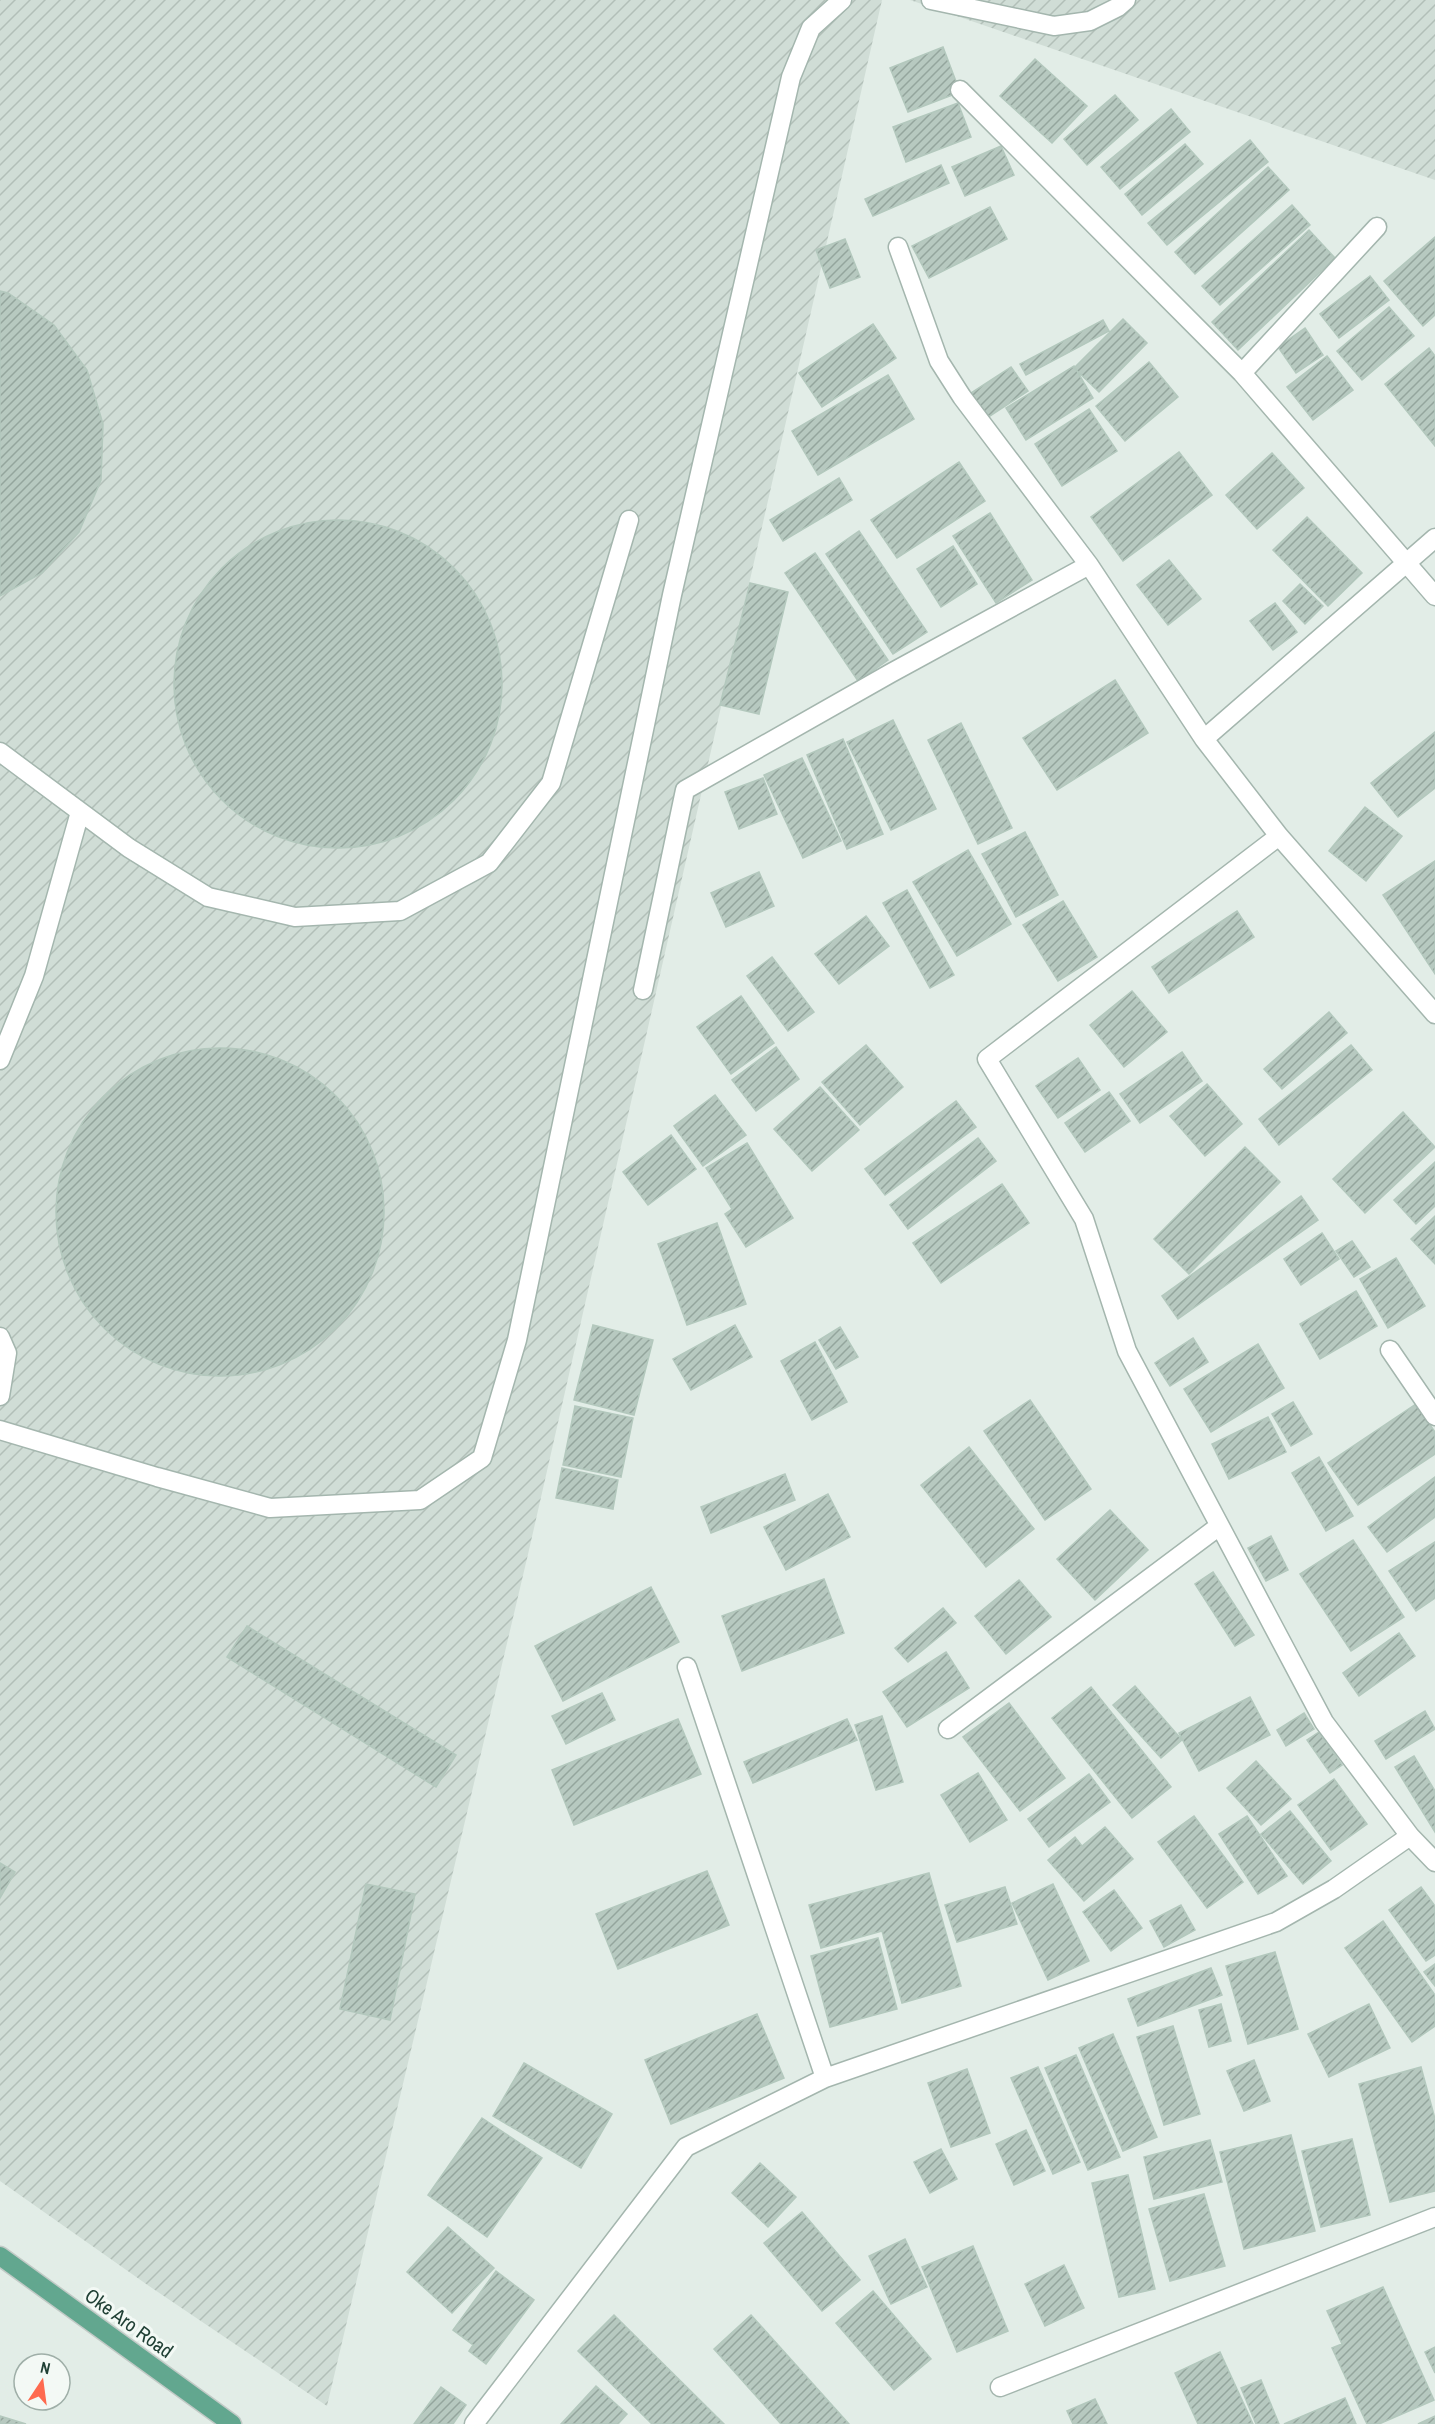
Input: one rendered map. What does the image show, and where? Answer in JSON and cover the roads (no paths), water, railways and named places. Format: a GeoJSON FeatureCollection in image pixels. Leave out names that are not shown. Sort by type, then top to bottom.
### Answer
{"type":"FeatureCollection","features":[{"type":"Feature","properties":{"kind":"main road","name":"Oke Aro Road"},"geometry":{"type":"LineString","coordinates":[[0,2256],[232,2424]]}},
{"type":"Feature","properties":{"kind":"street"},"geometry":{"type":"LineString","coordinates":[[0,1430],[157,1478],[270,1508],[420,1500],[482,1458],[517,1340],[672,595],[694,509],[791,77],[811,28],[842,0]]}},
{"type":"Feature","properties":{"kind":"street"},"geometry":{"type":"LineString","coordinates":[[931,0],[1054,26],[1090,21],[1118,7],[1126,0]]}},
{"type":"Feature","properties":{"kind":"street"},"geometry":{"type":"LineString","coordinates":[[960,90],[1242,373],[1435,596]]}},
{"type":"Feature","properties":{"kind":"street"},"geometry":{"type":"LineString","coordinates":[[1242,373],[1377,227]]}},
{"type":"Feature","properties":{"kind":"street"},"geometry":{"type":"LineString","coordinates":[[898,247],[939,361],[962,397],[1089,565],[1204,739],[1279,836],[1435,1014]]}},
{"type":"Feature","properties":{"kind":"street"},"geometry":{"type":"LineString","coordinates":[[0,752],[129,848],[208,897],[295,917],[400,911],[489,863],[551,783],[629,520]]}},
{"type":"Feature","properties":{"kind":"street"},"geometry":{"type":"LineString","coordinates":[[1204,739],[1435,538]]}},
{"type":"Feature","properties":{"kind":"street"},"geometry":{"type":"LineString","coordinates":[[643,990],[685,790],[1089,565]]}},
{"type":"Feature","properties":{"kind":"street"},"geometry":{"type":"LineString","coordinates":[[0,1060],[34,976],[80,812]]}},
{"type":"Feature","properties":{"kind":"street"},"geometry":{"type":"LineString","coordinates":[[1279,836],[987,1059],[1084,1220],[1127,1351],[1218,1527],[1324,1722],[1410,1836],[1435,1862]]}},
{"type":"Feature","properties":{"kind":"street"},"geometry":{"type":"LineString","coordinates":[[0,1337],[8,1353],[0,1396]]}},
{"type":"Feature","properties":{"kind":"street"},"geometry":{"type":"LineString","coordinates":[[1390,1350],[1435,1416]]}},
{"type":"Feature","properties":{"kind":"street"},"geometry":{"type":"LineString","coordinates":[[948,1729],[1218,1527]]}},
{"type":"Feature","properties":{"kind":"street"},"geometry":{"type":"LineString","coordinates":[[687,1667],[825,2078]]}},
{"type":"Feature","properties":{"kind":"street"},"geometry":{"type":"LineString","coordinates":[[474,2424],[686,2147],[825,2078],[1276,1922],[1334,1889],[1410,1836]]}},
{"type":"Feature","properties":{"kind":"street"},"geometry":{"type":"LineString","coordinates":[[1000,2387],[1435,2217]]}}]}
